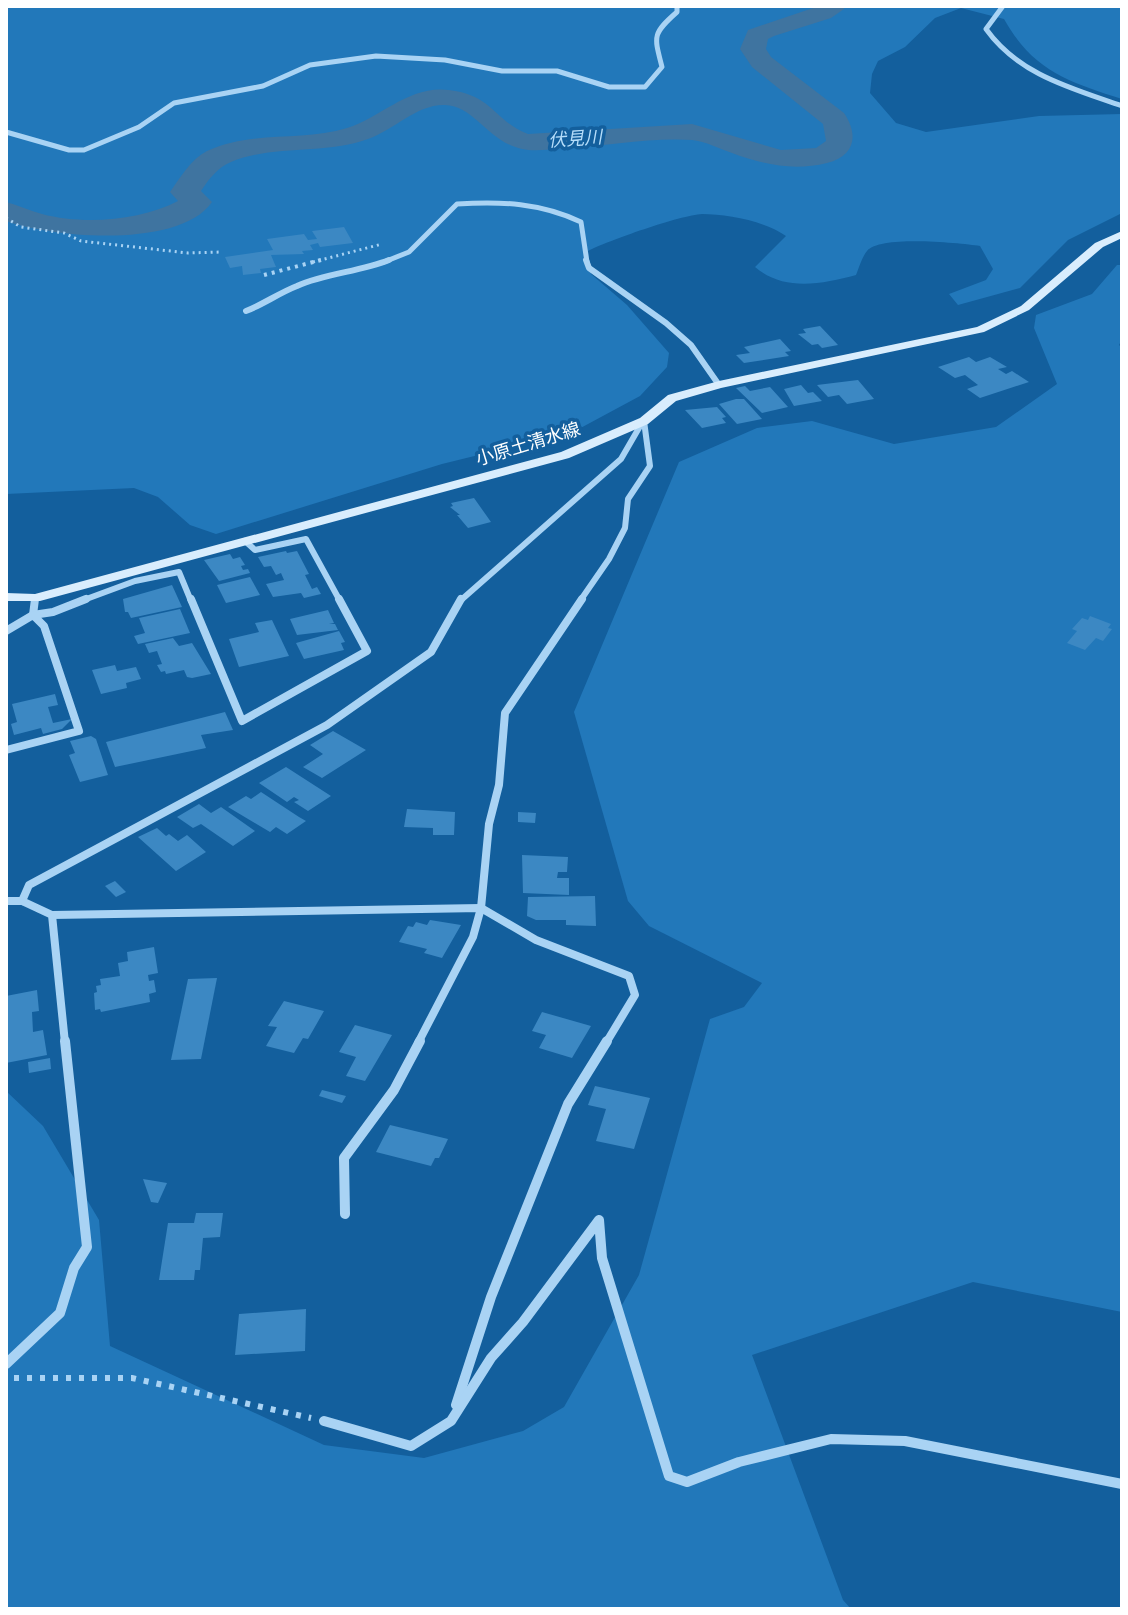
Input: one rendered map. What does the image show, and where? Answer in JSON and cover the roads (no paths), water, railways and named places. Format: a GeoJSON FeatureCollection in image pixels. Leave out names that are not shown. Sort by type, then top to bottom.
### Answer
{"type":"FeatureCollection","features":[{"type":"Feature","properties":{"kind":"main road","name":"小原土清水線"},"geometry":{"type":"LineString","coordinates":[[6,597],[35,598],[565,455],[644,421],[672,398],[719,385],[980,330],[1025,308],[1099,245],[1122,234]]}},
{"type":"Feature","properties":{"kind":"street"},"geometry":{"type":"LineString","coordinates":[[6,132],[69,150],[84,150],[139,127],[174,103],[263,86],[310,65],[376,56],[445,60],[502,71],[557,71],[609,87],[645,87],[662,67],[655,39],[658,29],[677,12],[677,6]]}},
{"type":"Feature","properties":{"kind":"street"},"geometry":{"type":"LineString","coordinates":[[1003,6],[986,29],[995,44],[1011,59],[1055,81],[1122,106]]}},
{"type":"Feature","properties":{"kind":"street"},"geometry":{"type":"LineString","coordinates":[[246,311],[268,303],[298,285],[369,268],[409,252],[457,204],[514,203],[568,215],[581,222],[583,253],[589,268],[666,323],[691,345],[719,385]]}},
{"type":"Feature","properties":{"kind":"street"},"geometry":{"type":"LineString","coordinates":[[22,901],[29,885],[327,725],[431,652],[461,599],[621,459],[644,421]]}},
{"type":"Feature","properties":{"kind":"street"},"geometry":{"type":"LineString","coordinates":[[345,1214],[344,1158],[394,1090],[469,948],[481,908],[489,824],[499,785],[505,713],[609,559],[625,528],[628,499],[650,466],[644,421]]}},
{"type":"Feature","properties":{"kind":"street"},"geometry":{"type":"LineString","coordinates":[[6,631],[33,615],[53,612],[135,581],[179,572],[242,721],[367,651],[306,539],[255,550],[245,541]]}},
{"type":"Feature","properties":{"kind":"street"},"geometry":{"type":"LineString","coordinates":[[33,615],[35,598]]}},
{"type":"Feature","properties":{"kind":"street"},"geometry":{"type":"LineString","coordinates":[[6,750],[79,731],[44,626],[33,615]]}},
{"type":"Feature","properties":{"kind":"street"},"geometry":{"type":"LineString","coordinates":[[6,901],[22,901],[52,915],[481,908],[536,940],[629,976],[635,995],[568,1104],[491,1297],[451,1421]]}},
{"type":"Feature","properties":{"kind":"street"},"geometry":{"type":"LineString","coordinates":[[6,1364],[60,1313],[74,1268],[87,1247],[52,915]]}},
{"type":"Feature","properties":{"kind":"street"},"geometry":{"type":"LineString","coordinates":[[324,1421],[411,1446],[451,1421],[491,1358],[523,1322],[599,1220],[602,1258],[669,1476],[687,1482],[739,1462],[831,1439],[905,1441],[1065,1470],[1122,1484]]}},
{"type":"Feature","properties":{"kind":"waterway","name":"伏見川"},"geometry":{"type":"LineString","coordinates":[[6,211],[39,223],[76,227],[130,226],[170,217],[197,202],[185,192],[204,168],[218,157],[252,147],[322,141],[356,134],[431,98],[446,97],[470,102],[507,135],[527,142],[692,132],[781,158],[823,155],[834,150],[840,141],[834,119],[761,62],[753,49],[757,35],[823,13],[832,6]]}}]}
